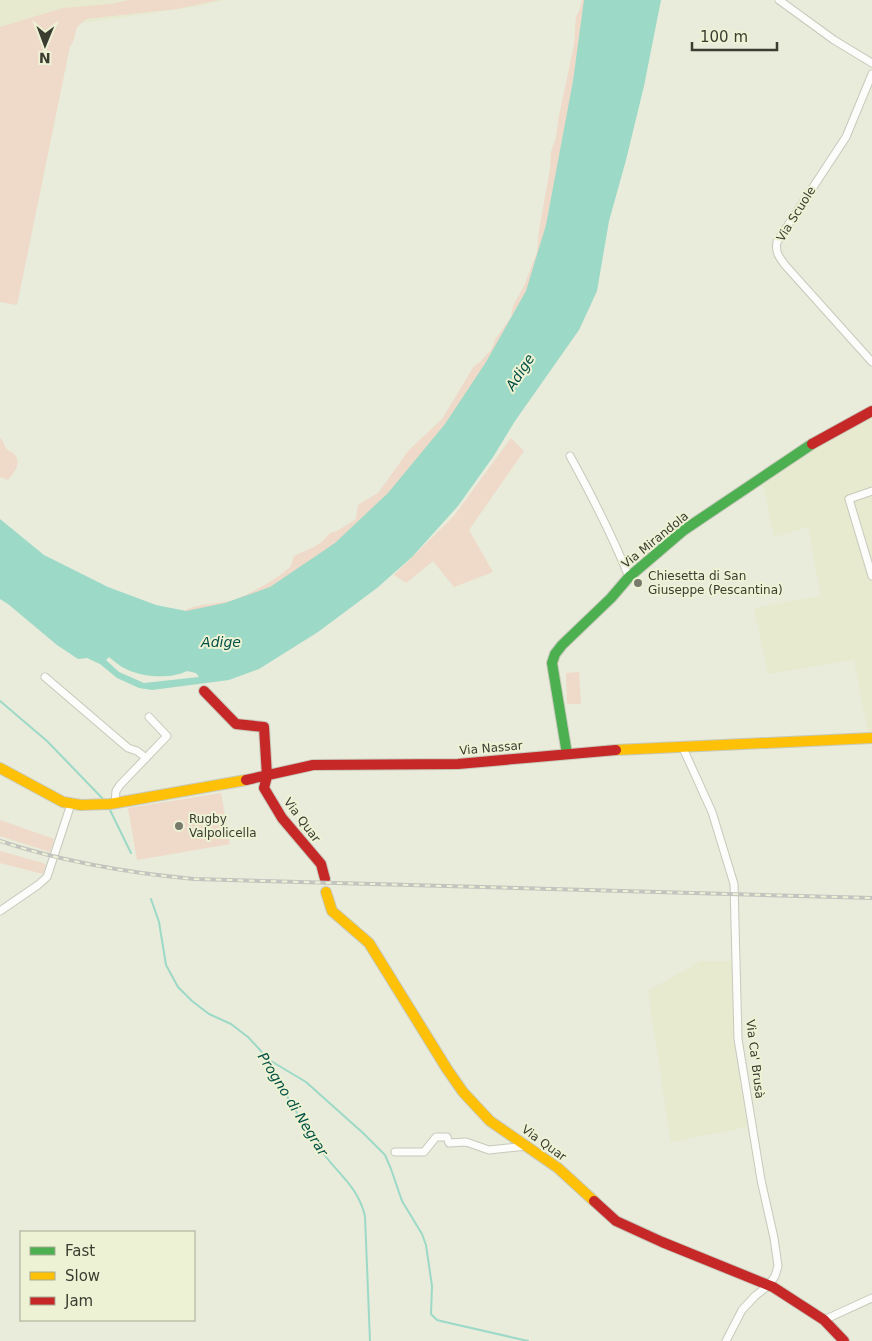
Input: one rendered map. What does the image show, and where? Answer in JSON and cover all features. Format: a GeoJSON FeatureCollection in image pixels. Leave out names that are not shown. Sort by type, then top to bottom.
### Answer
{"type":"FeatureCollection","features":[{"type":"Feature","properties":{"kind":"street"},"geometry":{"type":"LineString","coordinates":[[778,0],[834,40],[872,63]]}},
{"type":"Feature","properties":{"kind":"street","name":"Via Scuole"},"geometry":{"type":"LineString","coordinates":[[872,74],[846,137],[777,242],[776,248],[779,257],[785,265],[872,362]]}},
{"type":"Feature","properties":{"kind":"street","name":"Via Mirandola"},"geometry":{"type":"LineString","coordinates":[[567,754],[552,663],[555,654],[562,645],[611,598],[629,577],[684,530],[814,443],[872,411]]}},
{"type":"Feature","properties":{"kind":"street"},"geometry":{"type":"LineString","coordinates":[[570,456],[617,546],[629,577]]}},
{"type":"Feature","properties":{"kind":"street"},"geometry":{"type":"LineString","coordinates":[[872,492],[849,499],[872,576]]}},
{"type":"Feature","properties":{"kind":"street"},"geometry":{"type":"LineString","coordinates":[[45,677],[128,748],[137,750],[146,758]]}},
{"type":"Feature","properties":{"kind":"street","name":"Via Quar"},"geometry":{"type":"LineString","coordinates":[[204,691],[236,724],[264,727],[267,776],[264,788],[282,818],[321,864],[326,879]]}},
{"type":"Feature","properties":{"kind":"street"},"geometry":{"type":"LineString","coordinates":[[113,803],[116,791],[120,785],[168,736],[149,717]]}},
{"type":"Feature","properties":{"kind":"street","name":"Via Nassar"},"geometry":{"type":"LineString","coordinates":[[0,768],[55,798],[72,804],[96,805],[267,776],[313,765],[458,764],[682,746],[872,738]]}},
{"type":"Feature","properties":{"kind":"street","name":"Via Ca' Brusà"},"geometry":{"type":"LineString","coordinates":[[682,746],[712,812],[734,884],[738,1039],[761,1180],[774,1238],[778,1266],[775,1276],[769,1285]]}},
{"type":"Feature","properties":{"kind":"street"},"geometry":{"type":"LineString","coordinates":[[0,911],[47,877],[72,804]]}},
{"type":"Feature","properties":{"kind":"street","name":"Via Quar"},"geometry":{"type":"LineString","coordinates":[[326,892],[332,911],[370,942],[447,1070],[463,1092],[490,1121],[558,1168],[616,1221],[662,1242],[769,1285]]}},
{"type":"Feature","properties":{"kind":"street"},"geometry":{"type":"LineString","coordinates":[[395,1152],[424,1152],[436,1137],[447,1137],[449,1143],[466,1142],[489,1150],[527,1146]]}},
{"type":"Feature","properties":{"kind":"street"},"geometry":{"type":"LineString","coordinates":[[726,1341],[742,1310],[769,1285],[824,1320],[844,1341]]}},
{"type":"Feature","properties":{"kind":"street"},"geometry":{"type":"LineString","coordinates":[[824,1320],[872,1298]]}},
{"type":"Feature","properties":{"kind":"shaded area"},"geometry":{"type":"Polygon","coordinates":[[[0,0],[224,0],[199,6],[76,24],[0,75],[0,0]]]}},
{"type":"Feature","properties":{"kind":"shaded area"},"geometry":{"type":"Polygon","coordinates":[[[129,0],[220,0],[176,9],[86,19],[77,27],[70,46],[17,305],[0,302],[0,27],[63,8],[112,4],[129,0]]]}},
{"type":"Feature","properties":{"kind":"shaded area"},"geometry":{"type":"Polygon","coordinates":[[[582,0],[592,0],[550,206],[551,232],[501,355],[354,537],[233,611],[184,611],[235,599],[261,587],[290,567],[294,556],[314,547],[330,533],[337,531],[356,519],[358,505],[378,493],[409,450],[442,419],[474,366],[491,350],[496,338],[511,317],[513,306],[524,286],[537,252],[551,152],[556,138],[574,45],[576,17],[582,0]]]}},
{"type":"Feature","properties":{"kind":"shaded area"},"geometry":{"type":"Polygon","coordinates":[[[872,413],[872,733],[868,733],[854,660],[768,674],[754,608],[821,596],[808,527],[774,537],[763,484],[849,424],[872,413]]]}},
{"type":"Feature","properties":{"kind":"shaded area"},"geometry":{"type":"Polygon","coordinates":[[[0,438],[7,449],[17,458],[18,462],[16,469],[8,480],[0,477],[0,438]]]}},
{"type":"Feature","properties":{"kind":"shaded area"},"geometry":{"type":"Polygon","coordinates":[[[511,438],[524,451],[469,530],[493,572],[454,587],[433,561],[406,583],[394,575],[454,516],[511,438]]]}},
{"type":"Feature","properties":{"kind":"shaded area"},"geometry":{"type":"Polygon","coordinates":[[[579,672],[581,704],[567,704],[566,673],[579,672]]]}},
{"type":"Feature","properties":{"kind":"shaded area","name":"Rugby Valpolicella"},"geometry":{"type":"Polygon","coordinates":[[[221,793],[230,844],[137,860],[128,808],[221,793]]]}},
{"type":"Feature","properties":{"kind":"shaded area"},"geometry":{"type":"Polygon","coordinates":[[[0,820],[54,839],[50,852],[0,836],[0,820]]]}},
{"type":"Feature","properties":{"kind":"shaded area"},"geometry":{"type":"Polygon","coordinates":[[[0,851],[46,864],[43,874],[0,863],[0,851]]]}},
{"type":"Feature","properties":{"kind":"shaded area"},"geometry":{"type":"Polygon","coordinates":[[[701,961],[734,961],[732,991],[735,1051],[747,1127],[671,1142],[648,991],[701,961]]]}},
{"type":"Feature","properties":{"kind":"water","name":"Adige"},"geometry":{"type":"Polygon","coordinates":[[[584,0],[661,0],[644,86],[609,221],[597,291],[579,330],[515,421],[493,457],[458,506],[412,557],[377,588],[318,632],[259,669],[229,680],[152,690],[139,688],[117,678],[100,664],[87,658],[78,659],[57,645],[0,599],[0,519],[44,555],[108,587],[156,605],[186,611],[225,603],[270,587],[335,543],[388,493],[445,424],[486,362],[526,291],[546,225],[573,81],[584,0]],[[109,657],[106,660],[119,672],[144,683],[199,677],[196,673],[187,671],[172,676],[145,675],[120,666],[109,657]]]}},
{"type":"Feature","properties":{"kind":"waterway","name":"Progno di Negrar"},"geometry":{"type":"LineString","coordinates":[[0,701],[47,741],[104,800]]}},
{"type":"Feature","properties":{"kind":"waterway","name":"Progno di Negrar"},"geometry":{"type":"LineString","coordinates":[[109,808],[131,853]]}},
{"type":"Feature","properties":{"kind":"waterway","name":"Progno di Negrar"},"geometry":{"type":"LineString","coordinates":[[151,899],[159,922],[166,965],[178,987],[209,1014],[231,1024],[248,1037],[261,1051],[315,1141],[358,1197],[365,1216],[370,1341]]}},
{"type":"Feature","properties":{"kind":"waterway"},"geometry":{"type":"LineString","coordinates":[[266,1058],[306,1082],[385,1155],[402,1201],[422,1234],[426,1245],[432,1286],[431,1314],[437,1320],[528,1341]]}},
{"type":"Feature","properties":{"kind":"railway"},"geometry":{"type":"LineString","coordinates":[[0,841],[96,866],[194,879],[872,898]]}},
{"type":"Feature","properties":{"kind":"traffic: fast"},"geometry":{"type":"LineString","coordinates":[[567,754],[552,663],[555,654],[562,645],[611,598],[629,577],[684,530],[812,444]]}},
{"type":"Feature","properties":{"kind":"traffic: slow"},"geometry":{"type":"LineString","coordinates":[[616,750],[872,738]]}},
{"type":"Feature","properties":{"kind":"traffic: slow"},"geometry":{"type":"LineString","coordinates":[[0,768],[63,802],[81,805],[110,804],[246,780]]}},
{"type":"Feature","properties":{"kind":"traffic: slow"},"geometry":{"type":"LineString","coordinates":[[326,892],[332,911],[369,943],[463,1092],[490,1121],[558,1168],[594,1201]]}},
{"type":"Feature","properties":{"kind":"traffic: jam"},"geometry":{"type":"LineString","coordinates":[[812,444],[872,411]]}},
{"type":"Feature","properties":{"kind":"traffic: jam"},"geometry":{"type":"LineString","coordinates":[[204,691],[236,724],[264,727],[267,776],[264,788],[282,818],[321,864],[325,879]]}},
{"type":"Feature","properties":{"kind":"traffic: jam"},"geometry":{"type":"LineString","coordinates":[[246,780],[313,765],[458,764],[616,750]]}},
{"type":"Feature","properties":{"kind":"traffic: jam"},"geometry":{"type":"LineString","coordinates":[[594,1201],[616,1221],[662,1242],[773,1287],[824,1320],[844,1341]]}},
{"type":"Feature","properties":{"kind":"place","name":"Chiesetta di San Giuseppe (Pescantina)"},"geometry":{"type":"Point","coordinates":[638,583]}},
{"type":"Feature","properties":{"kind":"place","name":"Rugby Valpolicella"},"geometry":{"type":"Point","coordinates":[179,826]}}]}
